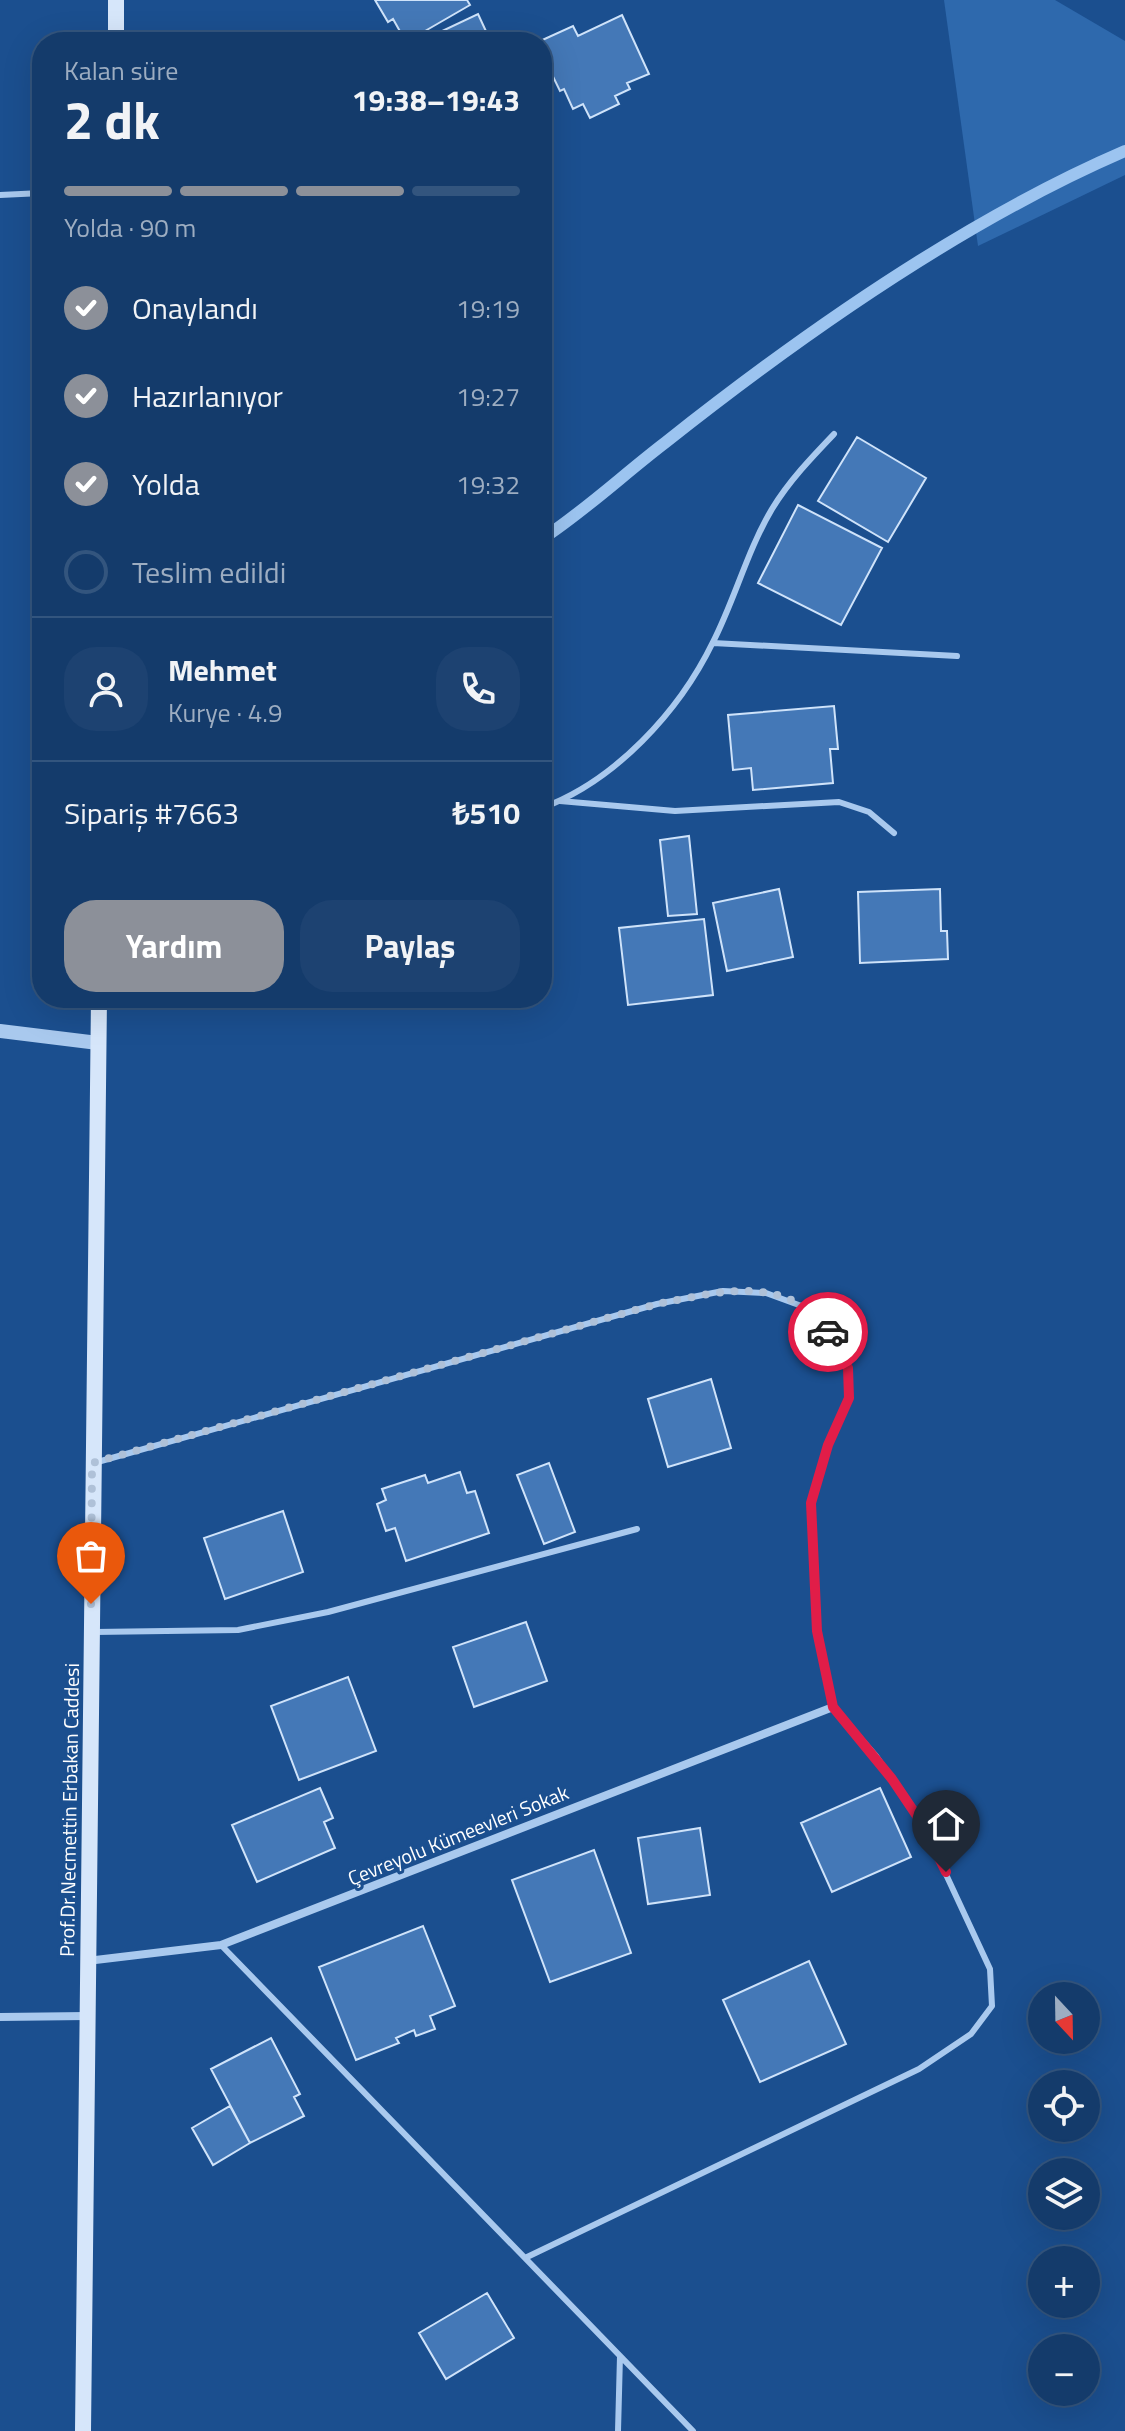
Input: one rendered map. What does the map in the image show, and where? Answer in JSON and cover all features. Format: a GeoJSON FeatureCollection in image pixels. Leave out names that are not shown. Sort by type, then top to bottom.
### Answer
{"type":"FeatureCollection","features":[{"type":"Feature","properties":{"kind":"main road"},"geometry":{"type":"LineString","coordinates":[[116,0],[116,32]]}},
{"type":"Feature","properties":{"kind":"main road","name":"Prof.Dr.Necmettin Erbakan Caddesi"},"geometry":{"type":"LineString","coordinates":[[83,2431],[99,1008]]}},
{"type":"Feature","properties":{"kind":"street"},"geometry":{"type":"LineString","coordinates":[[0,1031],[98,1043]]}},
{"type":"Feature","properties":{"kind":"street","name":"Çevreyolu Kümeevleri Sokak"},"geometry":{"type":"LineString","coordinates":[[87,1961],[221,1945],[833,1707]]}},
{"type":"Feature","properties":{"kind":"street"},"geometry":{"type":"LineString","coordinates":[[0,2017],[87,2016]]}},
{"type":"Feature","properties":{"kind":"lane"},"geometry":{"type":"LineString","coordinates":[[0,195],[32,193]]}},
{"type":"Feature","properties":{"kind":"lane"},"geometry":{"type":"LineString","coordinates":[[552,804],[596,781],[636,747],[683,693],[713,643],[743,565],[773,507],[834,434]]}},
{"type":"Feature","properties":{"kind":"lane"},"geometry":{"type":"LineString","coordinates":[[713,643],[957,656]]}},
{"type":"Feature","properties":{"kind":"lane"},"geometry":{"type":"LineString","coordinates":[[560,801],[675,811],[839,802],[869,812],[894,833]]}},
{"type":"Feature","properties":{"kind":"lane"},"geometry":{"type":"LineString","coordinates":[[92,1463],[657,1304],[723,1291],[766,1293],[807,1308],[834,1339],[848,1368],[849,1398],[828,1445],[811,1503],[817,1631],[833,1707],[876,1756],[923,1825],[990,1969],[992,2006],[971,2034],[919,2069],[525,2258]]}},
{"type":"Feature","properties":{"kind":"lane"},"geometry":{"type":"LineString","coordinates":[[90,1632],[238,1630],[328,1612],[637,1529]]}},
{"type":"Feature","properties":{"kind":"lane"},"geometry":{"type":"LineString","coordinates":[[221,1945],[693,2431]]}},
{"type":"Feature","properties":{"kind":"lane"},"geometry":{"type":"LineString","coordinates":[[618,2431],[620,2356]]}},
{"type":"Feature","properties":{"kind":"shaded area"},"geometry":{"type":"Polygon","coordinates":[[[944,0],[1055,0],[1125,41],[1125,175],[978,246],[944,0]]]}},
{"type":"Feature","properties":{"kind":"building"},"geometry":{"type":"Polygon","coordinates":[[[375,0],[467,0],[470,5],[423,32],[400,32],[393,19],[388,22],[375,0]]]}},
{"type":"Feature","properties":{"kind":"building"},"geometry":{"type":"Polygon","coordinates":[[[478,14],[486,32],[440,32],[478,14]]]}},
{"type":"Feature","properties":{"kind":"building"},"geometry":{"type":"Polygon","coordinates":[[[622,15],[649,74],[627,83],[630,89],[615,96],[619,104],[590,118],[583,104],[573,109],[564,89],[560,91],[552,75],[552,36],[573,26],[578,36],[622,15]]]}},
{"type":"Feature","properties":{"kind":"building"},"geometry":{"type":"Polygon","coordinates":[[[857,437],[926,478],[888,542],[818,501],[857,437]]]}},
{"type":"Feature","properties":{"kind":"building"},"geometry":{"type":"Polygon","coordinates":[[[798,505],[882,548],[841,625],[758,583],[798,505]]]}},
{"type":"Feature","properties":{"kind":"building"},"geometry":{"type":"Polygon","coordinates":[[[834,706],[838,749],[830,749],[833,783],[753,790],[751,768],[733,770],[728,715],[834,706]]]}},
{"type":"Feature","properties":{"kind":"building"},"geometry":{"type":"Polygon","coordinates":[[[689,836],[697,914],[668,916],[660,840],[689,836]]]}},
{"type":"Feature","properties":{"kind":"building"},"geometry":{"type":"Polygon","coordinates":[[[779,889],[793,957],[727,971],[713,903],[779,889]]]}},
{"type":"Feature","properties":{"kind":"building"},"geometry":{"type":"Polygon","coordinates":[[[940,889],[941,931],[947,931],[948,959],[860,963],[858,892],[940,889]]]}},
{"type":"Feature","properties":{"kind":"building"},"geometry":{"type":"Polygon","coordinates":[[[704,919],[713,995],[628,1005],[619,928],[704,919]]]}},
{"type":"Feature","properties":{"kind":"building"},"geometry":{"type":"Polygon","coordinates":[[[711,1379],[731,1448],[668,1467],[648,1399],[711,1379]]]}},
{"type":"Feature","properties":{"kind":"building"},"geometry":{"type":"Polygon","coordinates":[[[549,1463],[575,1532],[544,1544],[517,1475],[549,1463]]]}},
{"type":"Feature","properties":{"kind":"building"},"geometry":{"type":"Polygon","coordinates":[[[460,1472],[467,1493],[475,1491],[489,1533],[406,1561],[395,1528],[386,1531],[377,1504],[386,1500],[382,1489],[425,1475],[428,1483],[460,1472]]]}},
{"type":"Feature","properties":{"kind":"building"},"geometry":{"type":"Polygon","coordinates":[[[283,1511],[303,1572],[225,1599],[204,1538],[283,1511]]]}},
{"type":"Feature","properties":{"kind":"building"},"geometry":{"type":"Polygon","coordinates":[[[526,1622],[547,1681],[474,1707],[453,1647],[526,1622]]]}},
{"type":"Feature","properties":{"kind":"building"},"geometry":{"type":"Polygon","coordinates":[[[348,1677],[376,1751],[299,1780],[271,1706],[348,1677]]]}},
{"type":"Feature","properties":{"kind":"building"},"geometry":{"type":"Polygon","coordinates":[[[320,1788],[333,1818],[324,1822],[335,1848],[257,1882],[232,1825],[320,1788]]]}},
{"type":"Feature","properties":{"kind":"building"},"geometry":{"type":"Polygon","coordinates":[[[880,1788],[911,1857],[832,1892],[801,1823],[880,1788]]]}},
{"type":"Feature","properties":{"kind":"building"},"geometry":{"type":"Polygon","coordinates":[[[700,1828],[710,1895],[648,1904],[638,1838],[700,1828]]]}},
{"type":"Feature","properties":{"kind":"building"},"geometry":{"type":"Polygon","coordinates":[[[594,1850],[631,1953],[550,1982],[512,1880],[594,1850]]]}},
{"type":"Feature","properties":{"kind":"building"},"geometry":{"type":"Polygon","coordinates":[[[423,1926],[455,2006],[430,2016],[435,2029],[416,2036],[414,2030],[396,2038],[399,2043],[356,2060],[319,1967],[423,1926]]]}},
{"type":"Feature","properties":{"kind":"building"},"geometry":{"type":"Polygon","coordinates":[[[809,1961],[846,2044],[760,2082],[723,2000],[809,1961]]]}},
{"type":"Feature","properties":{"kind":"building"},"geometry":{"type":"Polygon","coordinates":[[[271,2038],[300,2094],[294,2097],[304,2116],[250,2143],[211,2069],[271,2038]]]}},
{"type":"Feature","properties":{"kind":"building"},"geometry":{"type":"Polygon","coordinates":[[[230,2106],[250,2143],[213,2165],[192,2128],[230,2106]]]}},
{"type":"Feature","properties":{"kind":"building"},"geometry":{"type":"Polygon","coordinates":[[[487,2293],[514,2338],[446,2379],[419,2333],[487,2293]]]}},
{"type":"Feature","properties":{"kind":"waterway"},"geometry":{"type":"LineString","coordinates":[[552,532],[772,361],[887,282],[1006,210],[1125,151]]}},
{"type":"Feature","properties":{"kind":"way so far"},"geometry":{"type":"LineString","coordinates":[[91,1604],[92,1463],[657,1304],[723,1291],[766,1293],[787,1300],[807,1308],[828,1332]]}},
{"type":"Feature","properties":{"kind":"route"},"geometry":{"type":"LineString","coordinates":[[828,1332],[848,1368],[849,1398],[828,1445],[811,1503],[817,1631],[833,1707],[892,1779],[923,1825],[946,1872]]}}]}
